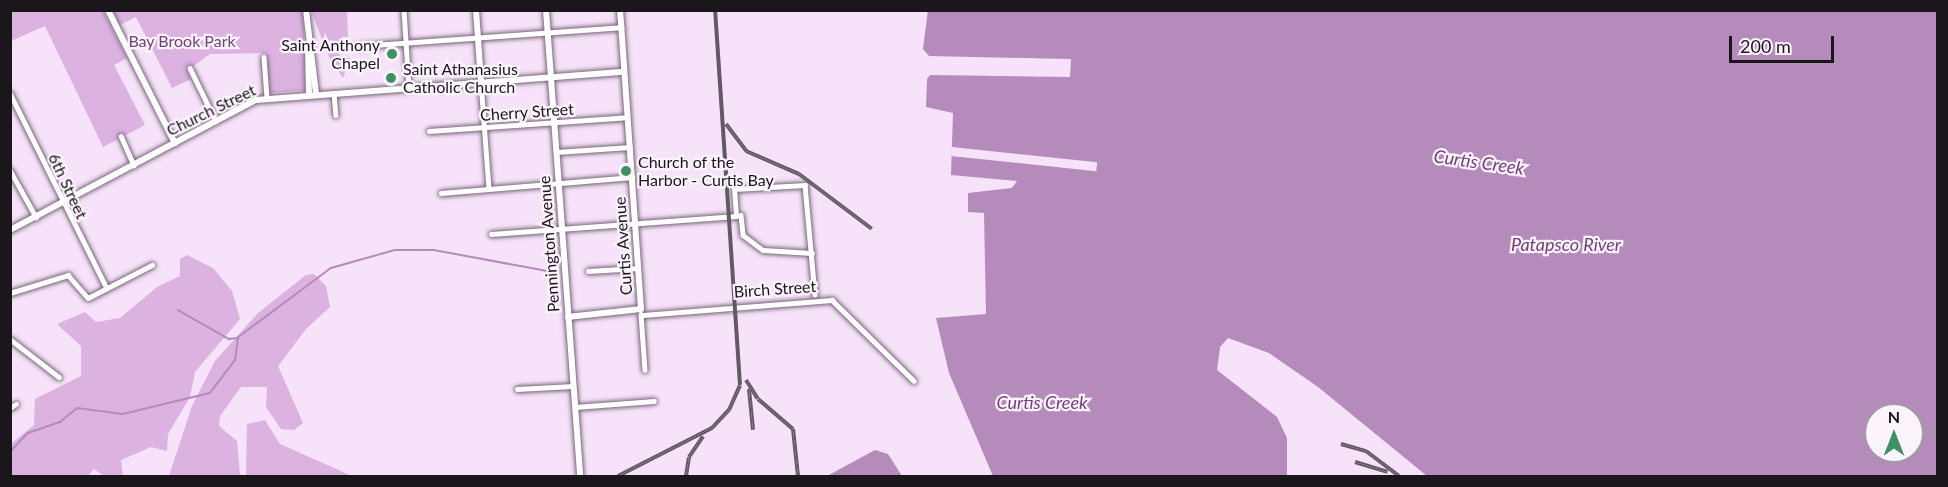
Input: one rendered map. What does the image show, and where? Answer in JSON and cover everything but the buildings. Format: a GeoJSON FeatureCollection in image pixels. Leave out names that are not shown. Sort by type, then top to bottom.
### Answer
{"type":"FeatureCollection","features":[{"type":"Feature","properties":{"kind":"main road"},"geometry":{"type":"LineString","coordinates":[[108,10],[175,142]]}},
{"type":"Feature","properties":{"kind":"main road"},"geometry":{"type":"LineString","coordinates":[[306,10],[313,94]]}},
{"type":"Feature","properties":{"kind":"main road"},"geometry":{"type":"LineString","coordinates":[[476,10],[481,82]]}},
{"type":"Feature","properties":{"kind":"main road","name":"Pennington Avenue"},"geometry":{"type":"LineString","coordinates":[[546,10],[580,477]]}},
{"type":"Feature","properties":{"kind":"main road","name":"Curtis Avenue"},"geometry":{"type":"LineString","coordinates":[[620,10],[641,313]]}},
{"type":"Feature","properties":{"kind":"main road","name":"Church Street"},"geometry":{"type":"LineString","coordinates":[[10,230],[175,142],[267,98],[624,72]]}},
{"type":"Feature","properties":{"kind":"main road"},"geometry":{"type":"LineString","coordinates":[[564,262],[571,314],[580,317]]}},
{"type":"Feature","properties":{"kind":"main road","name":"Birch Street"},"geometry":{"type":"LineString","coordinates":[[568,317],[641,313]]}},
{"type":"Feature","properties":{"kind":"street"},"geometry":{"type":"LineString","coordinates":[[404,10],[409,87]]}},
{"type":"Feature","properties":{"kind":"street"},"geometry":{"type":"LineString","coordinates":[[359,46],[621,27]]}},
{"type":"Feature","properties":{"kind":"street"},"geometry":{"type":"LineString","coordinates":[[264,57],[267,98]]}},
{"type":"Feature","properties":{"kind":"street"},"geometry":{"type":"LineString","coordinates":[[189,69],[216,121]]}},
{"type":"Feature","properties":{"kind":"street"},"geometry":{"type":"LineString","coordinates":[[481,82],[489,189]]}},
{"type":"Feature","properties":{"kind":"street","name":"6th Street"},"geometry":{"type":"LineString","coordinates":[[10,93],[62,203],[107,288]]}},
{"type":"Feature","properties":{"kind":"street"},"geometry":{"type":"LineString","coordinates":[[334,93],[336,115]]}},
{"type":"Feature","properties":{"kind":"street","name":"Cherry Street"},"geometry":{"type":"LineString","coordinates":[[429,131],[627,117]]}},
{"type":"Feature","properties":{"kind":"street"},"geometry":{"type":"LineString","coordinates":[[120,136],[134,165]]}},
{"type":"Feature","properties":{"kind":"street"},"geometry":{"type":"LineString","coordinates":[[556,152],[630,147]]}},
{"type":"Feature","properties":{"kind":"street"},"geometry":{"type":"LineString","coordinates":[[10,170],[36,217]]}},
{"type":"Feature","properties":{"kind":"street"},"geometry":{"type":"LineString","coordinates":[[441,193],[632,177]]}},
{"type":"Feature","properties":{"kind":"street"},"geometry":{"type":"LineString","coordinates":[[491,234],[736,216],[734,189],[805,185],[815,295]]}},
{"type":"Feature","properties":{"kind":"street"},"geometry":{"type":"LineString","coordinates":[[741,215],[743,235],[753,245],[780,254],[812,253]]}},
{"type":"Feature","properties":{"kind":"street"},"geometry":{"type":"LineString","coordinates":[[10,284],[12,292],[64,276],[75,277],[88,298],[152,265]]}},
{"type":"Feature","properties":{"kind":"street"},"geometry":{"type":"LineString","coordinates":[[588,271],[638,268]]}},
{"type":"Feature","properties":{"kind":"street","name":"Birch Street"},"geometry":{"type":"LineString","coordinates":[[641,313],[832,300],[914,381]]}},
{"type":"Feature","properties":{"kind":"street","name":"Curtis Avenue"},"geometry":{"type":"LineString","coordinates":[[641,313],[645,370]]}},
{"type":"Feature","properties":{"kind":"street"},"geometry":{"type":"LineString","coordinates":[[10,339],[59,377]]}},
{"type":"Feature","properties":{"kind":"street"},"geometry":{"type":"LineString","coordinates":[[517,389],[573,386]]}},
{"type":"Feature","properties":{"kind":"street"},"geometry":{"type":"LineString","coordinates":[[575,407],[654,401]]}},
{"type":"Feature","properties":{"kind":"street"},"geometry":{"type":"LineString","coordinates":[[10,408],[16,404]]}},
{"type":"Feature","properties":{"kind":"green space"},"geometry":{"type":"Polygon","coordinates":[[[10,11],[103,11],[127,58],[114,65],[145,125],[103,147],[45,26],[11,41],[10,11]]]}},
{"type":"Feature","properties":{"kind":"green space","name":"Bay Brook Park"},"geometry":{"type":"Polygon","coordinates":[[[113,11],[303,11],[307,90],[269,93],[266,53],[210,54],[187,71],[191,79],[172,88],[136,17],[120,25],[113,11]]]}},
{"type":"Feature","properties":{"kind":"green space"},"geometry":{"type":"Polygon","coordinates":[[[311,11],[347,11],[348,38],[343,36],[338,47],[340,56],[350,58],[343,78],[330,59],[311,11]]]}},
{"type":"Feature","properties":{"kind":"green space"},"geometry":{"type":"Polygon","coordinates":[[[187,255],[213,268],[232,291],[240,319],[195,372],[190,397],[168,434],[167,451],[151,447],[121,460],[123,476],[104,476],[94,469],[88,476],[11,476],[11,444],[34,425],[35,399],[81,376],[81,346],[57,324],[85,312],[96,322],[120,318],[157,287],[180,276],[180,259],[187,255]]]}},
{"type":"Feature","properties":{"kind":"green space"},"geometry":{"type":"Polygon","coordinates":[[[314,274],[326,286],[330,307],[306,329],[278,366],[303,423],[294,430],[281,429],[266,407],[267,387],[241,387],[220,416],[219,426],[237,441],[240,476],[169,476],[192,406],[215,361],[258,313],[306,275],[314,274]]]}},
{"type":"Feature","properties":{"kind":"green space"},"geometry":{"type":"Polygon","coordinates":[[[265,420],[280,444],[352,476],[246,476],[247,424],[265,420]]]}},
{"type":"Feature","properties":{"kind":"water","name":"Patapsco River"},"geometry":{"type":"Polygon","coordinates":[[[928,10],[1937,11],[1937,476],[1427,476],[1318,387],[1269,353],[1228,338],[1220,347],[1217,370],[1277,417],[1287,438],[1287,476],[993,476],[949,373],[936,318],[986,314],[984,213],[968,212],[968,193],[1012,188],[1017,181],[951,175],[953,113],[926,107],[927,79],[930,75],[1070,77],[1071,59],[929,56],[923,49],[928,10]]]}},
{"type":"Feature","properties":{"kind":"water"},"geometry":{"type":"Polygon","coordinates":[[[875,450],[888,454],[902,476],[827,476],[875,450]]]}},
{"type":"Feature","properties":{"kind":"pier"},"geometry":{"type":"Polygon","coordinates":[[[952,147],[1097,162],[1096,171],[951,156],[952,147]]]}},
{"type":"Feature","properties":{"kind":"waterway"},"geometry":{"type":"LineString","coordinates":[[178,310],[229,339],[237,338],[331,268],[395,250],[434,250],[558,273]]}},
{"type":"Feature","properties":{"kind":"waterway"},"geometry":{"type":"LineString","coordinates":[[10,452],[28,433],[60,422],[77,408],[123,414],[210,393],[235,360],[238,339]]}},
{"type":"Feature","properties":{"kind":"railway"},"geometry":{"type":"LineString","coordinates":[[618,476],[712,428],[729,410],[740,385],[715,10]]}},
{"type":"Feature","properties":{"kind":"railway"},"geometry":{"type":"LineString","coordinates":[[726,124],[746,151],[799,174],[872,229]]}},
{"type":"Feature","properties":{"kind":"railway"},"geometry":{"type":"LineString","coordinates":[[746,380],[758,399],[793,429],[798,476]]}},
{"type":"Feature","properties":{"kind":"railway"},"geometry":{"type":"LineString","coordinates":[[749,389],[753,430]]}},
{"type":"Feature","properties":{"kind":"railway"},"geometry":{"type":"LineString","coordinates":[[686,476],[689,457],[703,436]]}},
{"type":"Feature","properties":{"kind":"railway"},"geometry":{"type":"LineString","coordinates":[[1341,444],[1366,451],[1399,476]]}},
{"type":"Feature","properties":{"kind":"railway"},"geometry":{"type":"LineString","coordinates":[[1355,462],[1387,472]]}},
{"type":"Feature","properties":{"kind":"place","name":"Saint Anthony Chapel"},"geometry":{"type":"Point","coordinates":[392,54]}},
{"type":"Feature","properties":{"kind":"place","name":"Saint Athanasius Catholic Church"},"geometry":{"type":"Point","coordinates":[391,78]}},
{"type":"Feature","properties":{"kind":"place","name":"Church of the Harbor - Curtis Bay"},"geometry":{"type":"Point","coordinates":[626,171]}},
{"type":"Feature","properties":{"kind":"water label","name":"Curtis Creek"},"geometry":{"type":"Point","coordinates":[1479,162]}},
{"type":"Feature","properties":{"kind":"water label","name":"Curtis Creek"},"geometry":{"type":"Point","coordinates":[1042,402]}}]}
